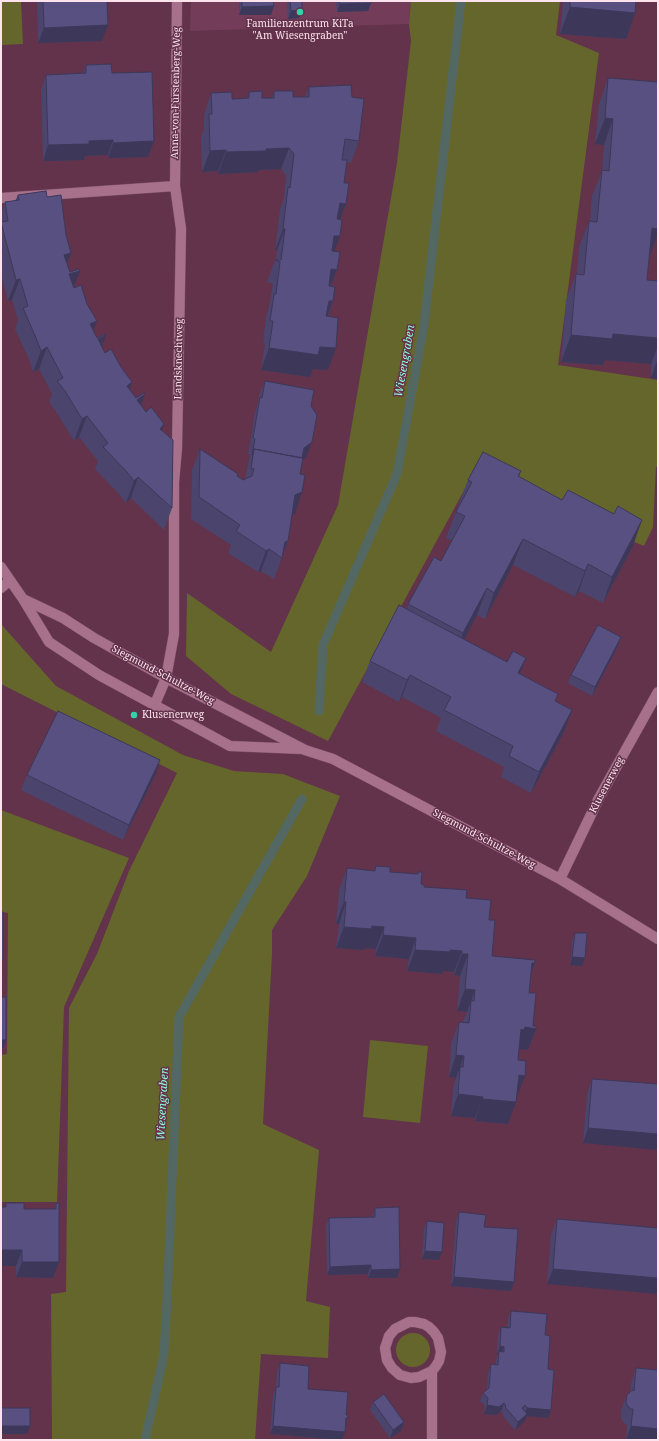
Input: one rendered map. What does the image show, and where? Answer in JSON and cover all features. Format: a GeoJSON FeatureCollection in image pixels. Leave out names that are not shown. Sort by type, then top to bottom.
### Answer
{"type":"FeatureCollection","features":[{"type":"Feature","properties":{"kind":"street","name":"Anna-von-Fürstenberg-Weg"},"geometry":{"type":"LineString","coordinates":[[175,186],[177,1]]}},
{"type":"Feature","properties":{"kind":"street"},"geometry":{"type":"LineString","coordinates":[[1,198],[175,186]]}},
{"type":"Feature","properties":{"kind":"street","name":"Landsknechtweg"},"geometry":{"type":"LineString","coordinates":[[155,704],[166,678],[174,634],[174,482],[177,448],[181,229],[175,186]]}},
{"type":"Feature","properties":{"kind":"street","name":"Siegmund-Schultze-Weg"},"geometry":{"type":"LineString","coordinates":[[1,567],[23,598],[49,642],[99,675],[230,746],[305,750]]}},
{"type":"Feature","properties":{"kind":"street"},"geometry":{"type":"LineString","coordinates":[[1,588],[10,580]]}},
{"type":"Feature","properties":{"kind":"street","name":"Siegmund-Schultze-Weg"},"geometry":{"type":"LineString","coordinates":[[23,598],[63,618],[94,638],[166,678],[305,750],[333,759],[560,879],[658,939]]}},
{"type":"Feature","properties":{"kind":"street","name":"Klusenerweg"},"geometry":{"type":"LineString","coordinates":[[560,879],[599,798],[658,692]]}},
{"type":"Feature","properties":{"kind":"street"},"geometry":{"type":"LineString","coordinates":[[432,1371],[419,1378],[411,1378],[400,1375],[392,1368],[387,1360],[385,1348],[389,1336],[394,1329],[409,1322],[415,1322],[424,1324],[434,1332],[438,1338],[441,1352],[439,1361],[432,1371],[432,1440]]}},
{"type":"Feature","properties":{"kind":"shaded area"},"geometry":{"type":"Polygon","coordinates":[[[1,1],[21,1],[23,44],[1,45],[1,1]]]}},
{"type":"Feature","properties":{"kind":"shaded area","name":"Familienzentrum KiTa \"Am Wiesengraben\""},"geometry":{"type":"Polygon","coordinates":[[[191,1],[411,1],[409,24],[190,31],[191,1]]]}},
{"type":"Feature","properties":{"kind":"shaded area"},"geometry":{"type":"Polygon","coordinates":[[[411,1],[560,1],[556,35],[599,53],[558,365],[658,380],[658,467],[656,467],[653,527],[644,546],[473,474],[328,741],[231,694],[186,656],[187,593],[271,652],[338,505],[397,163],[411,41],[409,24],[411,1]]]}},
{"type":"Feature","properties":{"kind":"shaded area"},"geometry":{"type":"Polygon","coordinates":[[[1,624],[56,686],[183,755],[234,771],[283,774],[340,796],[307,876],[272,930],[263,1124],[319,1150],[306,1301],[330,1307],[328,1358],[261,1354],[255,1440],[52,1440],[51,1294],[66,1292],[69,1008],[97,954],[129,871],[177,773],[1,684],[1,624]]]}},
{"type":"Feature","properties":{"kind":"shaded area"},"geometry":{"type":"Polygon","coordinates":[[[1,810],[129,858],[64,1007],[57,1202],[1,1202],[1,1055],[7,1054],[8,913],[1,912],[1,810]]]}},
{"type":"Feature","properties":{"kind":"shaded area"},"geometry":{"type":"Polygon","coordinates":[[[370,1040],[428,1046],[420,1123],[363,1117],[370,1040]]]}},
{"type":"Feature","properties":{"kind":"shaded area"},"geometry":{"type":"Polygon","coordinates":[[[413,1333],[425,1338],[430,1350],[425,1362],[413,1367],[401,1362],[396,1350],[401,1338],[413,1333]]]}},
{"type":"Feature","properties":{"kind":"building"},"geometry":{"type":"Polygon","coordinates":[[[43,1],[107,1],[108,25],[44,28],[43,1]]]}},
{"type":"Feature","properties":{"kind":"building"},"geometry":{"type":"Polygon","coordinates":[[[242,1],[273,1],[274,6],[242,7],[242,1]]]}},
{"type":"Feature","properties":{"kind":"building"},"geometry":{"type":"Polygon","coordinates":[[[290,1],[302,1],[302,10],[291,11],[290,1]]]}},
{"type":"Feature","properties":{"kind":"building"},"geometry":{"type":"Polygon","coordinates":[[[339,1],[371,1],[371,3],[340,4],[339,1]]]}},
{"type":"Feature","properties":{"kind":"building"},"geometry":{"type":"Polygon","coordinates":[[[570,1],[636,1],[635,13],[570,7],[570,1]]]}},
{"type":"Feature","properties":{"kind":"building"},"geometry":{"type":"Polygon","coordinates":[[[111,64],[112,73],[152,72],[154,141],[113,143],[113,140],[89,141],[89,144],[48,145],[46,75],[86,73],[86,65],[111,64]]]}},
{"type":"Feature","properties":{"kind":"building"},"geometry":{"type":"Polygon","coordinates":[[[608,78],[658,82],[658,229],[652,228],[647,280],[658,281],[658,338],[613,334],[612,339],[571,335],[576,274],[584,275],[589,221],[597,222],[602,170],[609,171],[613,119],[605,118],[608,78]]]}},
{"type":"Feature","properties":{"kind":"building"},"geometry":{"type":"Polygon","coordinates":[[[351,85],[352,97],[364,99],[359,141],[345,139],[342,160],[347,160],[344,183],[349,183],[346,204],[340,203],[337,219],[342,220],[340,236],[334,236],[332,251],[340,252],[337,270],[331,269],[329,286],[335,287],[333,301],[329,301],[326,316],[338,318],[336,348],[320,347],[318,355],[269,348],[273,321],[270,321],[274,294],[276,294],[280,262],[275,260],[281,260],[288,187],[290,188],[294,154],[289,148],[266,149],[266,151],[210,151],[209,114],[212,114],[211,93],[232,92],[232,99],[249,98],[249,92],[262,91],[262,98],[274,98],[274,91],[293,91],[293,97],[309,97],[309,87],[351,85]]]}},
{"type":"Feature","properties":{"kind":"building"},"geometry":{"type":"Polygon","coordinates":[[[46,191],[47,197],[61,195],[66,235],[71,253],[64,255],[70,272],[79,269],[80,271],[69,274],[74,288],[81,285],[87,304],[97,321],[90,324],[97,338],[105,334],[106,335],[98,339],[105,353],[111,349],[121,367],[132,382],[127,386],[136,398],[144,393],[145,394],[137,400],[146,412],[151,407],[164,424],[160,429],[173,440],[172,508],[138,477],[134,481],[103,447],[108,443],[87,416],[82,419],[57,381],[63,378],[47,347],[41,351],[23,308],[28,306],[20,279],[16,280],[1,222],[8,221],[5,202],[19,200],[18,195],[46,191]]]}},
{"type":"Feature","properties":{"kind":"building"},"geometry":{"type":"Polygon","coordinates":[[[265,381],[314,390],[311,406],[317,415],[312,442],[304,448],[302,458],[254,449],[252,455],[255,439],[253,438],[260,397],[262,398],[265,381]]]}},
{"type":"Feature","properties":{"kind":"building"},"geometry":{"type":"Polygon","coordinates":[[[200,449],[238,474],[237,476],[243,480],[252,476],[254,469],[251,468],[254,449],[303,458],[300,474],[305,475],[302,492],[295,495],[288,541],[285,542],[282,558],[269,549],[266,551],[236,531],[240,525],[199,497],[200,449]]]}},
{"type":"Feature","properties":{"kind":"building"},"geometry":{"type":"Polygon","coordinates":[[[483,452],[521,471],[518,476],[562,500],[568,490],[614,514],[618,506],[642,520],[612,577],[588,564],[585,571],[523,539],[494,593],[487,588],[463,633],[408,604],[434,557],[441,561],[465,516],[456,512],[472,482],[468,480],[483,452]]]}},
{"type":"Feature","properties":{"kind":"building"},"geometry":{"type":"Polygon","coordinates":[[[399,605],[507,662],[513,651],[526,658],[518,673],[558,694],[555,701],[572,710],[539,772],[509,756],[513,746],[444,710],[451,697],[410,675],[407,680],[370,661],[399,605]]]}},
{"type":"Feature","properties":{"kind":"building"},"geometry":{"type":"Polygon","coordinates":[[[598,625],[621,637],[595,687],[571,675],[598,625]]]}},
{"type":"Feature","properties":{"kind":"building"},"geometry":{"type":"Polygon","coordinates":[[[58,711],[160,760],[129,825],[27,775],[58,711]]]}},
{"type":"Feature","properties":{"kind":"building"},"geometry":{"type":"Polygon","coordinates":[[[376,866],[390,867],[390,872],[418,874],[418,872],[422,872],[421,884],[424,885],[424,887],[467,890],[466,898],[491,900],[489,920],[495,920],[492,956],[535,960],[535,963],[532,963],[529,993],[536,993],[533,1026],[536,1026],[536,1029],[525,1027],[524,1030],[521,1029],[518,1060],[526,1061],[525,1076],[519,1075],[516,1102],[482,1099],[483,1097],[458,1094],[460,1067],[463,1067],[464,1056],[456,1055],[459,1022],[469,1023],[471,1001],[474,1001],[475,990],[465,989],[468,954],[462,954],[462,951],[450,950],[450,952],[415,950],[416,938],[383,935],[384,927],[372,926],[371,929],[344,927],[346,902],[344,902],[347,868],[375,871],[376,866]]]}},
{"type":"Feature","properties":{"kind":"building"},"geometry":{"type":"Polygon","coordinates":[[[1,912],[3,912],[3,959],[1,959],[1,912]]]}},
{"type":"Feature","properties":{"kind":"building"},"geometry":{"type":"Polygon","coordinates":[[[575,933],[587,933],[585,958],[572,957],[575,933]]]}},
{"type":"Feature","properties":{"kind":"building"},"geometry":{"type":"Polygon","coordinates":[[[1,997],[6,997],[6,1040],[1,1040],[1,997]]]}},
{"type":"Feature","properties":{"kind":"building"},"geometry":{"type":"Polygon","coordinates":[[[592,1079],[658,1084],[658,1134],[588,1128],[592,1079]]]}},
{"type":"Feature","properties":{"kind":"building"},"geometry":{"type":"Polygon","coordinates":[[[6,1203],[24,1203],[24,1209],[56,1209],[56,1203],[59,1203],[59,1262],[22,1262],[22,1250],[1,1250],[1,1207],[6,1207],[6,1203]]]}},
{"type":"Feature","properties":{"kind":"building"},"geometry":{"type":"Polygon","coordinates":[[[399,1207],[400,1269],[371,1270],[371,1265],[330,1267],[329,1218],[375,1217],[375,1208],[399,1207]]]}},
{"type":"Feature","properties":{"kind":"building"},"geometry":{"type":"Polygon","coordinates":[[[459,1212],[486,1215],[484,1227],[518,1229],[514,1282],[454,1277],[459,1212]]]}},
{"type":"Feature","properties":{"kind":"building"},"geometry":{"type":"Polygon","coordinates":[[[557,1219],[658,1228],[658,1278],[553,1269],[557,1219]]]}},
{"type":"Feature","properties":{"kind":"building"},"geometry":{"type":"Polygon","coordinates":[[[427,1221],[444,1223],[442,1252],[425,1251],[427,1221]]]}},
{"type":"Feature","properties":{"kind":"building"},"geometry":{"type":"Polygon","coordinates":[[[511,1311],[547,1314],[545,1335],[550,1336],[548,1369],[554,1370],[551,1410],[527,1408],[525,1405],[522,1408],[527,1414],[518,1422],[505,1407],[506,1406],[504,1403],[499,1407],[487,1405],[488,1398],[483,1393],[489,1388],[491,1364],[498,1365],[499,1351],[504,1352],[504,1347],[500,1346],[501,1327],[510,1328],[511,1311]]]}},
{"type":"Feature","properties":{"kind":"building"},"geometry":{"type":"Polygon","coordinates":[[[280,1363],[309,1366],[308,1389],[348,1392],[346,1415],[348,1415],[348,1418],[346,1418],[345,1432],[273,1426],[276,1387],[279,1387],[280,1363]]]}},
{"type":"Feature","properties":{"kind":"building"},"geometry":{"type":"Polygon","coordinates":[[[636,1368],[658,1370],[658,1429],[631,1426],[633,1409],[630,1409],[626,1403],[627,1395],[632,1390],[634,1391],[636,1368]]]}},
{"type":"Feature","properties":{"kind":"building"},"geometry":{"type":"Polygon","coordinates":[[[384,1394],[404,1422],[393,1430],[373,1402],[384,1394]]]}},
{"type":"Feature","properties":{"kind":"building"},"geometry":{"type":"Polygon","coordinates":[[[1,1408],[30,1408],[30,1426],[1,1426],[1,1408]]]}},
{"type":"Feature","properties":{"kind":"waterway","name":"Wiesengraben"},"geometry":{"type":"LineString","coordinates":[[319,711],[323,645],[397,474],[424,325],[461,1]]}},
{"type":"Feature","properties":{"kind":"waterway","name":"Wiesengraben"},"geometry":{"type":"LineString","coordinates":[[145,1440],[164,1354],[179,1017],[302,799]]}},
{"type":"Feature","properties":{"kind":"place","name":"Familienzentrum KiTa \"Am Wiesengraben\""},"geometry":{"type":"Point","coordinates":[300,12]}},
{"type":"Feature","properties":{"kind":"place","name":"Klusenerweg"},"geometry":{"type":"Point","coordinates":[134,715]}}]}
